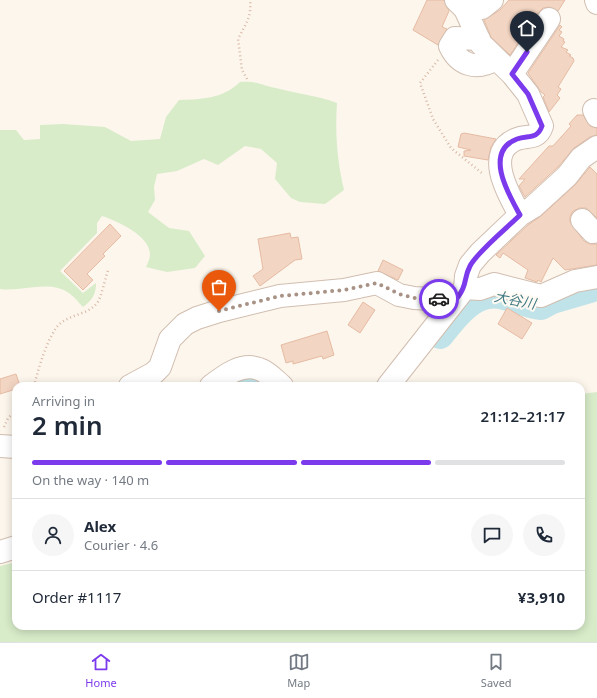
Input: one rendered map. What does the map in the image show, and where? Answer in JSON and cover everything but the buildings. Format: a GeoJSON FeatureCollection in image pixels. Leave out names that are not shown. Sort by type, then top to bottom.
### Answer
{"type":"FeatureCollection","features":[{"type":"Feature","properties":{"kind":"street"},"geometry":{"type":"LineString","coordinates":[[461,5],[482,8],[492,0]]}},
{"type":"Feature","properties":{"kind":"street"},"geometry":{"type":"LineString","coordinates":[[461,5],[479,39],[495,60],[512,74],[528,94],[537,94],[542,126],[540,132],[534,137],[518,139],[508,144],[501,155],[503,184],[520,215]]}},
{"type":"Feature","properties":{"kind":"street"},"geometry":{"type":"LineString","coordinates":[[512,74],[550,19]]}},
{"type":"Feature","properties":{"kind":"street"},"geometry":{"type":"LineString","coordinates":[[479,39],[455,38],[450,46],[454,55],[465,63],[477,66],[487,65],[495,60]]}},
{"type":"Feature","properties":{"kind":"street"},"geometry":{"type":"LineString","coordinates":[[391,382],[462,292],[470,265],[520,215],[533,207],[567,176],[581,158],[597,147]]}},
{"type":"Feature","properties":{"kind":"street"},"geometry":{"type":"LineString","coordinates":[[137,382],[154,373],[160,367],[170,339],[185,324],[196,318],[219,311],[280,296],[344,290],[377,283],[399,294],[414,298],[432,299],[480,289],[494,284],[541,296],[575,281],[597,277]]}},
{"type":"Feature","properties":{"kind":"street"},"geometry":{"type":"LineString","coordinates":[[217,382],[228,374],[240,369],[259,368],[277,382]]}},
{"type":"Feature","properties":{"kind":"street"},"geometry":{"type":"LineString","coordinates":[[0,446],[12,447]]}},
{"type":"Feature","properties":{"kind":"street"},"geometry":{"type":"LineString","coordinates":[[0,552],[12,548]]}},
{"type":"Feature","properties":{"kind":"path"},"geometry":{"type":"LineString","coordinates":[[247,79],[242,70],[238,39],[249,21],[252,10],[250,0]]}},
{"type":"Feature","properties":{"kind":"path"},"geometry":{"type":"LineString","coordinates":[[450,46],[445,49],[436,65],[420,83],[428,104],[434,119],[451,148],[469,165],[503,184]]}},
{"type":"Feature","properties":{"kind":"path"},"geometry":{"type":"LineString","coordinates":[[35,382],[46,348],[56,328],[68,317],[90,310],[98,302],[109,268]]}},
{"type":"Feature","properties":{"kind":"green space"},"geometry":{"type":"Polygon","coordinates":[[[240,82],[256,83],[337,103],[337,146],[344,190],[325,204],[300,202],[291,198],[275,179],[277,163],[261,149],[245,146],[218,165],[204,159],[177,171],[157,174],[154,187],[155,200],[148,212],[169,228],[189,231],[205,256],[195,268],[167,272],[146,267],[150,254],[144,241],[124,225],[102,216],[97,223],[97,233],[60,271],[83,293],[96,283],[93,297],[83,307],[67,292],[52,287],[0,289],[0,130],[16,130],[24,140],[40,139],[40,125],[63,124],[105,127],[131,141],[160,139],[166,117],[179,100],[219,95],[233,88],[240,82]]]}},
{"type":"Feature","properties":{"kind":"green space"},"geometry":{"type":"Polygon","coordinates":[[[597,392],[597,642],[0,642],[0,566],[12,563],[12,630],[585,630],[585,394],[597,392]]]}},
{"type":"Feature","properties":{"kind":"waterway","name":"大谷川"},"geometry":{"type":"LineString","coordinates":[[440,335],[458,313],[473,301],[481,297],[499,295],[541,306],[552,300],[597,287]]}},
{"type":"Feature","properties":{"kind":"waterway","name":"大谷川"},"geometry":{"type":"LineString","coordinates":[[240,382],[249,379],[258,382]]}},
{"type":"Feature","properties":{"kind":"way so far"},"geometry":{"type":"LineString","coordinates":[[219,311],[280,296],[344,290],[377,283],[399,294],[414,298],[439,299]]}},
{"type":"Feature","properties":{"kind":"route"},"geometry":{"type":"LineString","coordinates":[[439,299],[458,297],[465,288],[466,276],[470,265],[480,253],[520,215],[503,184],[500,167],[501,155],[508,144],[518,139],[534,137],[540,132],[542,126],[528,94],[512,74],[527,52]]}}]}
